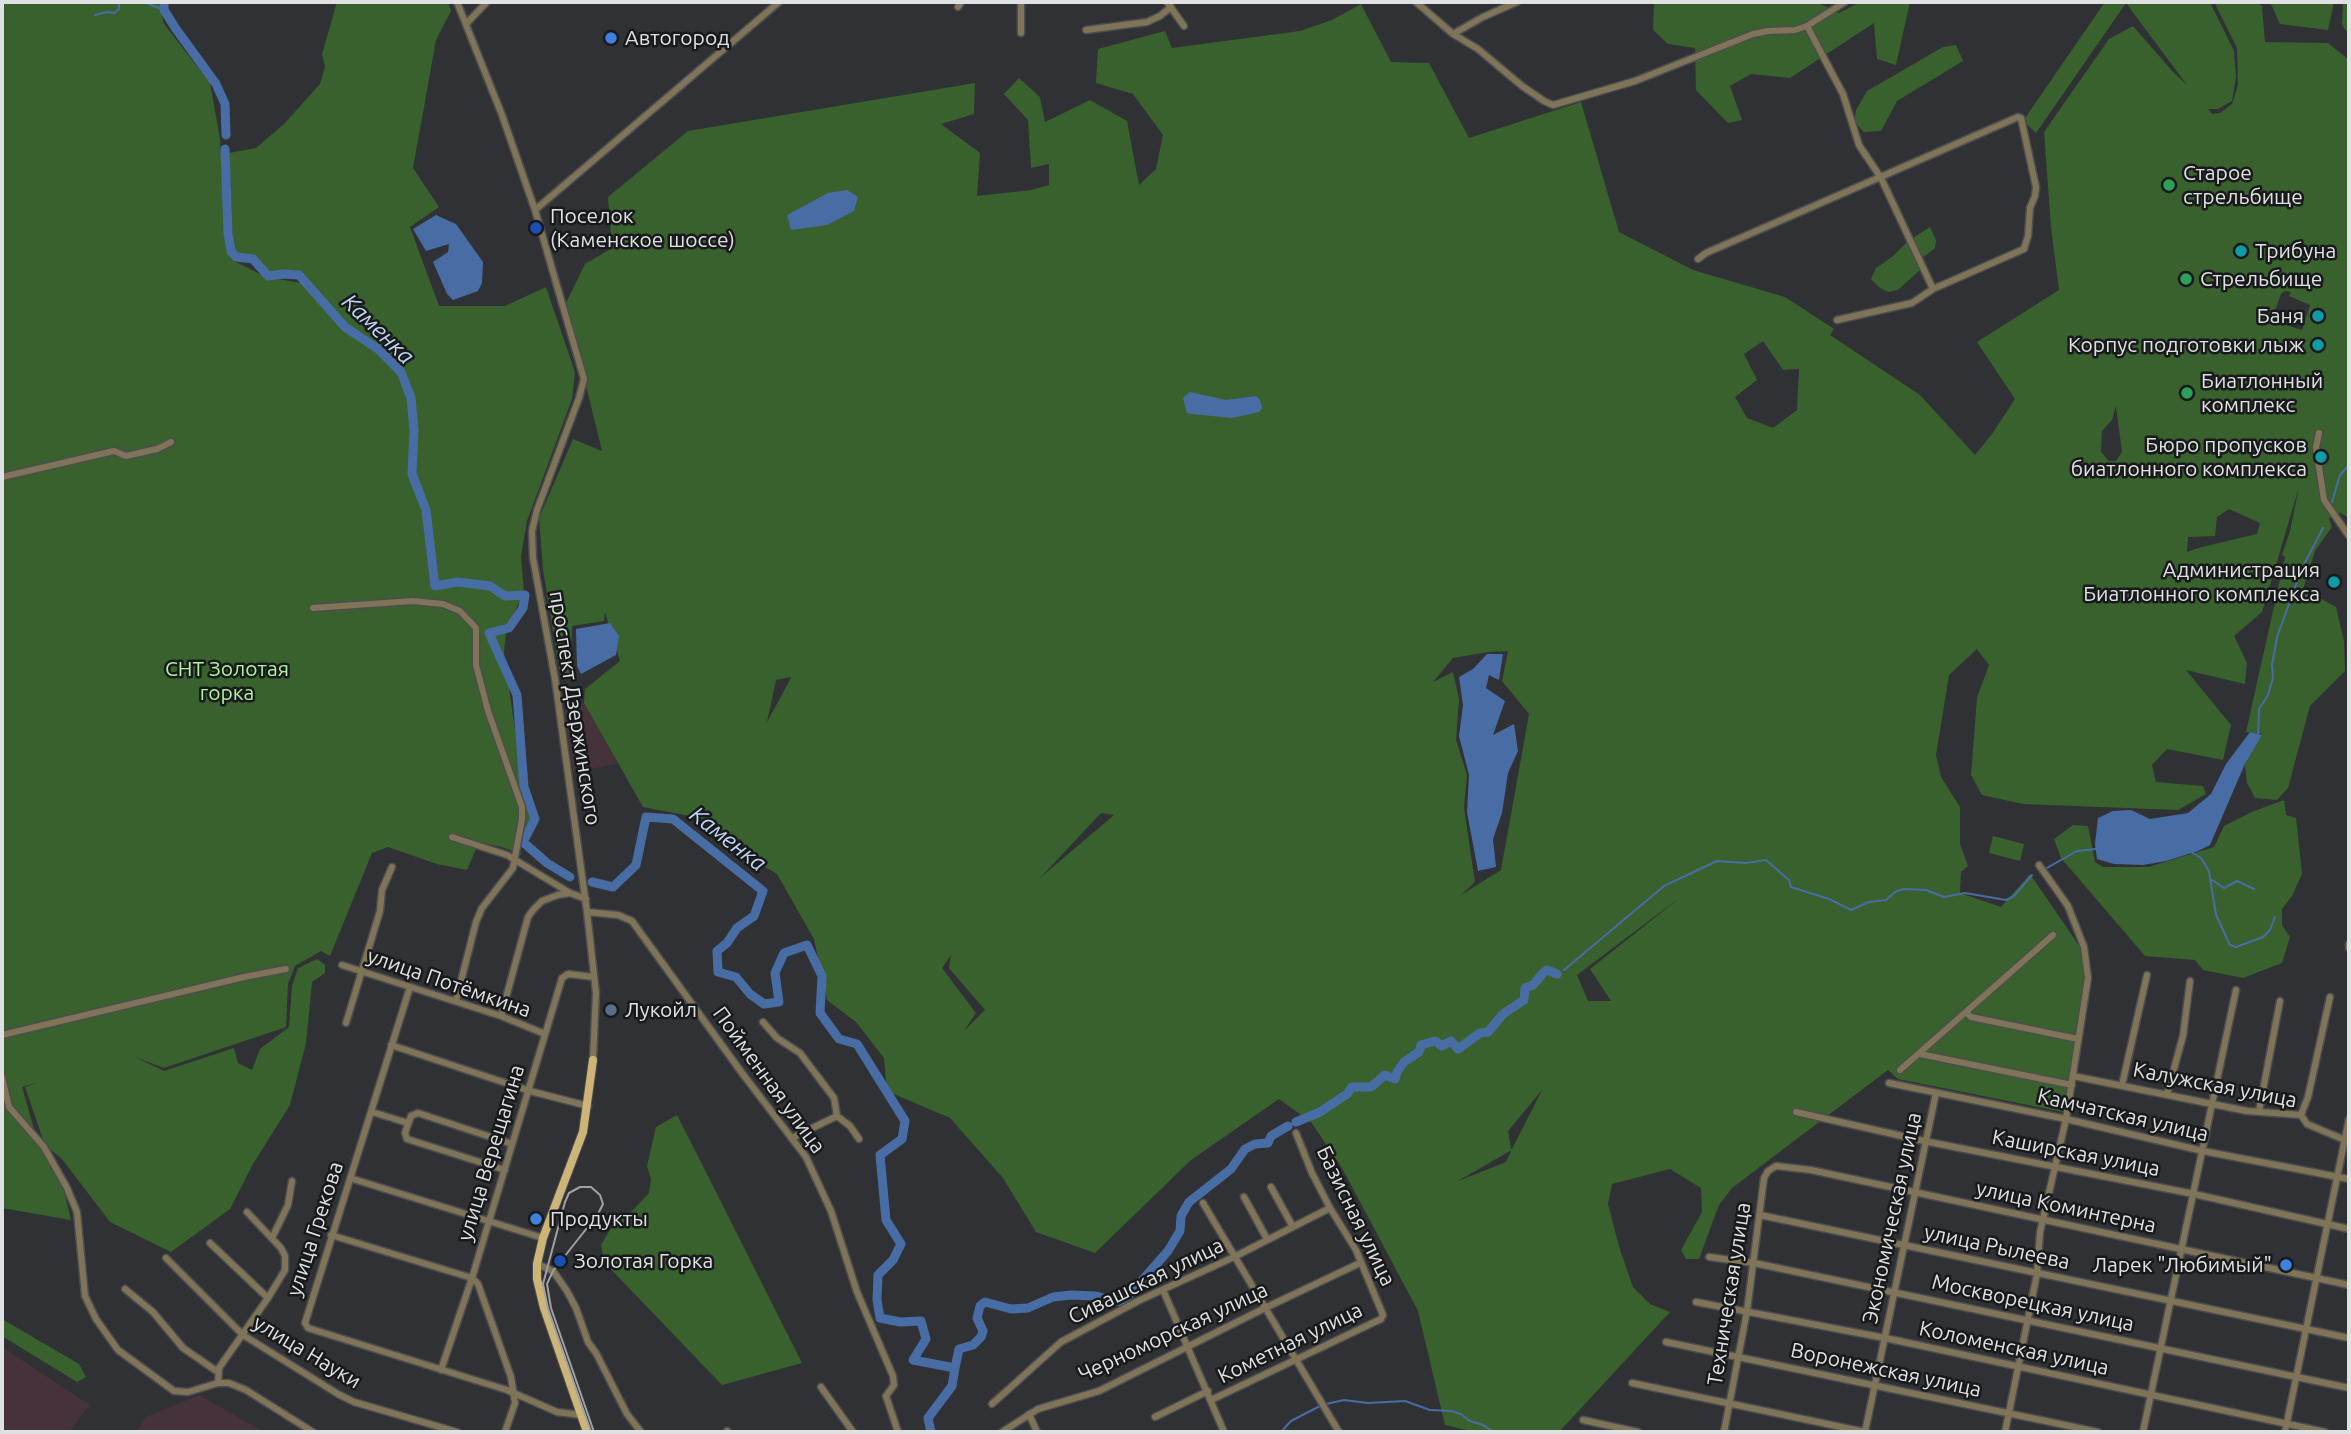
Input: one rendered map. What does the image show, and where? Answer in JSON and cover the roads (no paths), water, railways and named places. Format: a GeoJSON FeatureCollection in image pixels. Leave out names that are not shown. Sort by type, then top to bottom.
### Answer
{"type":"FeatureCollection","features":[{"type":"Feature","properties":{"kind":"main road","name":"проспект Дзержинского"},"geometry":{"type":"LineString","coordinates":[[587,1432],[539,1292],[537,1264],[543,1238],[583,1132],[593,1060]]}},
{"type":"Feature","properties":{"kind":"street","name":"проспект Дзержинского"},"geometry":{"type":"LineString","coordinates":[[457,2],[502,115],[535,210],[584,379],[532,531],[533,558],[555,679],[586,899],[594,977],[596,1023],[593,1060]]}},
{"type":"Feature","properties":{"kind":"street"},"geometry":{"type":"LineString","coordinates":[[466,24],[487,2]]}},
{"type":"Feature","properties":{"kind":"street"},"geometry":{"type":"LineString","coordinates":[[535,210],[779,2]]}},
{"type":"Feature","properties":{"kind":"street"},"geometry":{"type":"LineString","coordinates":[[1021,2],[1021,33]]}},
{"type":"Feature","properties":{"kind":"street"},"geometry":{"type":"LineString","coordinates":[[1416,2],[1453,34],[1478,49],[1544,101],[1553,105],[1635,81],[1753,34],[1768,30],[1795,30],[1807,26],[1845,2]]}},
{"type":"Feature","properties":{"kind":"street"},"geometry":{"type":"LineString","coordinates":[[1453,34],[1483,16],[1517,2]]}},
{"type":"Feature","properties":{"kind":"street"},"geometry":{"type":"LineString","coordinates":[[1086,30],[1147,22],[1160,16],[1169,4],[1184,26]]}},
{"type":"Feature","properties":{"kind":"street"},"geometry":{"type":"LineString","coordinates":[[1807,26],[1843,94],[1859,145],[1881,178],[1933,289]]}},
{"type":"Feature","properties":{"kind":"street"},"geometry":{"type":"LineString","coordinates":[[1698,259],[1706,253],[2018,117],[2021,118],[2036,187],[2024,249],[1933,289],[1912,303],[1837,320]]}},
{"type":"Feature","properties":{"kind":"street"},"geometry":{"type":"LineString","coordinates":[[2319,433],[2316,447],[2324,500],[2349,536]]}},
{"type":"Feature","properties":{"kind":"street"},"geometry":{"type":"LineString","coordinates":[[2,477],[114,451],[126,456],[157,449],[170,442]]}},
{"type":"Feature","properties":{"kind":"street"},"geometry":{"type":"LineString","coordinates":[[313,608],[413,601],[443,604],[460,611],[476,628],[476,665],[488,711],[522,807],[513,868],[482,908],[456,1001]]}},
{"type":"Feature","properties":{"kind":"street"},"geometry":{"type":"LineString","coordinates":[[452,837],[507,855],[570,893],[586,899]]}},
{"type":"Feature","properties":{"kind":"street"},"geometry":{"type":"LineString","coordinates":[[2005,1432],[2037,1273],[2043,1219],[2066,1119],[2088,978],[2084,947],[2068,906],[2039,864]]}},
{"type":"Feature","properties":{"kind":"street"},"geometry":{"type":"LineString","coordinates":[[346,1023],[380,911],[382,890],[392,867]]}},
{"type":"Feature","properties":{"kind":"street"},"geometry":{"type":"LineString","coordinates":[[501,1016],[528,917],[542,901],[570,893]]}},
{"type":"Feature","properties":{"kind":"street","name":"Пойменная улица"},"geometry":{"type":"LineString","coordinates":[[587,912],[618,915],[632,922],[806,1157],[831,1211],[858,1292],[892,1376],[894,1385],[887,1396],[898,1432]]}},
{"type":"Feature","properties":{"kind":"street"},"geometry":{"type":"LineString","coordinates":[[1900,1070],[2053,935]]}},
{"type":"Feature","properties":{"kind":"street","name":"улица Потёмкина"},"geometry":{"type":"LineString","coordinates":[[342,965],[501,1016],[545,1034]]}},
{"type":"Feature","properties":{"kind":"street"},"geometry":{"type":"LineString","coordinates":[[2,1035],[244,976],[286,969]]}},
{"type":"Feature","properties":{"kind":"street","name":"улица Верещагина"},"geometry":{"type":"LineString","coordinates":[[441,1370],[530,1091],[562,978],[568,974],[594,977]]}},
{"type":"Feature","properties":{"kind":"street"},"geometry":{"type":"LineString","coordinates":[[2122,1085],[2147,975]]}},
{"type":"Feature","properties":{"kind":"street"},"geometry":{"type":"LineString","coordinates":[[2168,1094],[2183,1035],[2190,981]]}},
{"type":"Feature","properties":{"kind":"street","name":"улица Грекова"},"geometry":{"type":"LineString","coordinates":[[410,987],[305,1317],[308,1328],[513,1392],[558,1412],[581,1415]]}},
{"type":"Feature","properties":{"kind":"street"},"geometry":{"type":"LineString","coordinates":[[2143,1432],[2236,990]]}},
{"type":"Feature","properties":{"kind":"street"},"geometry":{"type":"LineString","coordinates":[[2301,1115],[2308,1097],[2330,997]]}},
{"type":"Feature","properties":{"kind":"street"},"geometry":{"type":"LineString","coordinates":[[2259,1111],[2280,1002]]}},
{"type":"Feature","properties":{"kind":"street"},"geometry":{"type":"LineString","coordinates":[[1967,1013],[1971,1017],[2078,1040]]}},
{"type":"Feature","properties":{"kind":"street"},"geometry":{"type":"LineString","coordinates":[[763,1023],[777,1038],[800,1053],[834,1098],[837,1116],[850,1126],[859,1139]]}},
{"type":"Feature","properties":{"kind":"street"},"geometry":{"type":"LineString","coordinates":[[391,1045],[530,1091],[588,1106]]}},
{"type":"Feature","properties":{"kind":"street"},"geometry":{"type":"LineString","coordinates":[[1920,1054],[2072,1085]]}},
{"type":"Feature","properties":{"kind":"street","name":"Калужская улица"},"geometry":{"type":"LineString","coordinates":[[2073,1076],[2247,1111],[2301,1115],[2307,1124],[2345,1140]]}},
{"type":"Feature","properties":{"kind":"street"},"geometry":{"type":"LineString","coordinates":[[2,1077],[9,1107],[44,1147],[67,1188],[79,1226],[85,1296],[118,1350],[174,1391],[188,1392],[218,1383],[238,1385],[313,1432]]}},
{"type":"Feature","properties":{"kind":"street","name":"Камчатская улица"},"geometry":{"type":"LineString","coordinates":[[1889,1083],[2066,1119],[2203,1151],[2349,1179]]}},
{"type":"Feature","properties":{"kind":"street","name":"Экономическая улица"},"geometry":{"type":"LineString","coordinates":[[1865,1432],[1936,1093]]}},
{"type":"Feature","properties":{"kind":"street"},"geometry":{"type":"LineString","coordinates":[[372,1112],[408,1123]]}},
{"type":"Feature","properties":{"kind":"street","name":"Каширская улица"},"geometry":{"type":"LineString","coordinates":[[1796,1112],[1924,1141],[2194,1194],[2349,1229]]}},
{"type":"Feature","properties":{"kind":"street"},"geometry":{"type":"LineString","coordinates":[[505,1170],[407,1139],[404,1135],[411,1116],[418,1113],[512,1144]]}},
{"type":"Feature","properties":{"kind":"street"},"geometry":{"type":"LineString","coordinates":[[792,1138],[837,1116]]}},
{"type":"Feature","properties":{"kind":"street"},"geometry":{"type":"LineString","coordinates":[[2285,1432],[2349,1119]]}},
{"type":"Feature","properties":{"kind":"street","name":"Базисная улица"},"geometry":{"type":"LineString","coordinates":[[1296,1133],[1312,1173],[1356,1250],[1383,1315]]}},
{"type":"Feature","properties":{"kind":"street","name":"улица Коминтерна"},"geometry":{"type":"LineString","coordinates":[[1776,1167],[1811,1170],[2349,1285]]}},
{"type":"Feature","properties":{"kind":"street","name":"Техническая улица"},"geometry":{"type":"LineString","coordinates":[[1724,1432],[1740,1358],[1764,1178],[1768,1171],[1776,1167]]}},
{"type":"Feature","properties":{"kind":"street"},"geometry":{"type":"LineString","coordinates":[[350,1178],[543,1238]]}},
{"type":"Feature","properties":{"kind":"street"},"geometry":{"type":"LineString","coordinates":[[272,1238],[288,1205],[292,1181]]}},
{"type":"Feature","properties":{"kind":"street"},"geometry":{"type":"LineString","coordinates":[[1271,1187],[1293,1227]]}},
{"type":"Feature","properties":{"kind":"street"},"geometry":{"type":"LineString","coordinates":[[1244,1197],[1267,1239]]}},
{"type":"Feature","properties":{"kind":"street"},"geometry":{"type":"LineString","coordinates":[[1203,1203],[1339,1432]]}},
{"type":"Feature","properties":{"kind":"street","name":"Сивашская улица"},"geometry":{"type":"LineString","coordinates":[[992,1404],[1062,1342],[1330,1208]]}},
{"type":"Feature","properties":{"kind":"street"},"geometry":{"type":"LineString","coordinates":[[218,1383],[218,1372],[281,1278],[286,1263],[281,1248],[247,1212]]}},
{"type":"Feature","properties":{"kind":"street","name":"улица Рылеева"},"geometry":{"type":"LineString","coordinates":[[1760,1215],[2349,1338]]}},
{"type":"Feature","properties":{"kind":"street"},"geometry":{"type":"LineString","coordinates":[[331,1235],[472,1278],[482,1292],[511,1377],[514,1409],[505,1432]]}},
{"type":"Feature","properties":{"kind":"street"},"geometry":{"type":"LineString","coordinates":[[211,1243],[268,1298]]}},
{"type":"Feature","properties":{"kind":"street","name":"Москворецкая улица"},"geometry":{"type":"LineString","coordinates":[[1709,1257],[1754,1263],[2349,1388]]}},
{"type":"Feature","properties":{"kind":"street","name":"улица Науки"},"geometry":{"type":"LineString","coordinates":[[166,1258],[243,1335],[354,1402],[457,1432]]}},
{"type":"Feature","properties":{"kind":"street","name":"Черноморская улица"},"geometry":{"type":"LineString","coordinates":[[1002,1432],[1029,1414],[1099,1391],[1360,1263]]}},
{"type":"Feature","properties":{"kind":"street"},"geometry":{"type":"LineString","coordinates":[[537,1264],[552,1271],[567,1291],[576,1308],[587,1342],[596,1353],[627,1415],[641,1432]]}},
{"type":"Feature","properties":{"kind":"street"},"geometry":{"type":"LineString","coordinates":[[125,1289],[153,1312],[183,1348],[218,1372]]}},
{"type":"Feature","properties":{"kind":"street"},"geometry":{"type":"LineString","coordinates":[[1163,1290],[1224,1432]]}},
{"type":"Feature","properties":{"kind":"street","name":"Коломенская улица"},"geometry":{"type":"LineString","coordinates":[[1696,1302],[1885,1338],[2325,1432]]}},
{"type":"Feature","properties":{"kind":"street","name":"Кометная улица"},"geometry":{"type":"LineString","coordinates":[[1211,1400],[1383,1315]]}},
{"type":"Feature","properties":{"kind":"street","name":"Воронежская улица"},"geometry":{"type":"LineString","coordinates":[[1666,1342],[2098,1432]]}},
{"type":"Feature","properties":{"kind":"street"},"geometry":{"type":"LineString","coordinates":[[1632,1383],[1865,1432]]}},
{"type":"Feature","properties":{"kind":"street"},"geometry":{"type":"LineString","coordinates":[[821,1387],[853,1432]]}},
{"type":"Feature","properties":{"kind":"street","name":"Кометная улица"},"geometry":{"type":"LineString","coordinates":[[1155,1417],[1208,1391]]}},
{"type":"Feature","properties":{"kind":"street"},"geometry":{"type":"LineString","coordinates":[[1029,1414],[1037,1432]]}},
{"type":"Feature","properties":{"kind":"street"},"geometry":{"type":"LineString","coordinates":[[1583,1420],[1638,1432]]}},
{"type":"Feature","properties":{"kind":"water"},"geometry":{"type":"Polygon","coordinates":[[[847,190],[858,197],[854,211],[827,225],[791,230],[787,215],[828,193],[847,190]]]}},
{"type":"Feature","properties":{"kind":"water"},"geometry":{"type":"Polygon","coordinates":[[[436,215],[456,224],[483,262],[482,283],[478,291],[453,300],[447,294],[433,262],[448,252],[449,244],[426,251],[413,229],[436,215]]]}},
{"type":"Feature","properties":{"kind":"water"},"geometry":{"type":"Polygon","coordinates":[[[1190,392],[1226,400],[1256,396],[1262,408],[1259,412],[1232,418],[1187,413],[1183,398],[1190,392]]]}},
{"type":"Feature","properties":{"kind":"water"},"geometry":{"type":"Polygon","coordinates":[[[610,623],[619,636],[616,655],[581,674],[577,666],[576,629],[610,623]]]}},
{"type":"Feature","properties":{"kind":"water"},"geometry":{"type":"Polygon","coordinates":[[[1487,654],[1503,654],[1499,680],[1489,675],[1486,688],[1505,701],[1493,735],[1514,724],[1518,751],[1508,773],[1502,813],[1493,839],[1496,867],[1478,871],[1467,812],[1469,775],[1459,736],[1463,705],[1459,677],[1473,669],[1487,654]]]}},
{"type":"Feature","properties":{"kind":"water"},"geometry":{"type":"Polygon","coordinates":[[[2250,732],[2262,735],[2244,766],[2210,845],[2166,861],[2143,865],[2114,864],[2097,859],[2095,844],[2098,818],[2113,811],[2131,810],[2150,819],[2188,813],[2211,794],[2226,764],[2250,732]]]}},
{"type":"Feature","properties":{"kind":"waterway"},"geometry":{"type":"LineString","coordinates":[[95,15],[114,13],[119,9],[119,2]]}},
{"type":"Feature","properties":{"kind":"waterway"},"geometry":{"type":"LineString","coordinates":[[144,2],[164,10]]}},
{"type":"Feature","properties":{"kind":"waterway","name":"Каменка"},"geometry":{"type":"LineString","coordinates":[[164,2],[164,10],[176,29],[216,84],[225,104],[226,135]]}},
{"type":"Feature","properties":{"kind":"waterway","name":"Каменка"},"geometry":{"type":"LineString","coordinates":[[225,149],[231,251],[236,257],[253,259],[268,276],[299,275],[345,327],[378,349],[401,372],[411,398],[414,430],[412,474],[426,510],[435,586],[458,582],[490,586],[505,596],[525,595],[523,608],[509,628],[489,633],[517,695],[524,787],[535,819],[523,842],[547,863],[570,877]]}},
{"type":"Feature","properties":{"kind":"waterway"},"geometry":{"type":"LineString","coordinates":[[2332,502],[2340,475],[2349,465]]}},
{"type":"Feature","properties":{"kind":"waterway"},"geometry":{"type":"LineString","coordinates":[[2258,737],[2259,709],[2268,695],[2273,678],[2272,665],[2277,637],[2302,568],[2323,528]]}},
{"type":"Feature","properties":{"kind":"waterway","name":"Каменка"},"geometry":{"type":"LineString","coordinates":[[592,882],[613,887],[636,865],[646,817],[673,819],[763,891],[754,916],[737,928],[727,943],[717,951],[718,972],[736,977],[750,994],[764,1004],[779,1002],[775,973],[784,953],[807,945],[822,976],[820,1013],[839,1039],[857,1044],[905,1121],[902,1139],[880,1155],[886,1220],[901,1244],[893,1260],[878,1275],[877,1300],[880,1318],[900,1322],[921,1321],[926,1339],[913,1360],[955,1368],[952,1386],[928,1418],[931,1432]]}},
{"type":"Feature","properties":{"kind":"waterway"},"geometry":{"type":"LineString","coordinates":[[2045,869],[2077,851],[2096,849]]}},
{"type":"Feature","properties":{"kind":"waterway"},"geometry":{"type":"LineString","coordinates":[[2191,852],[2201,858],[2209,871],[2216,915],[2230,945],[2236,947],[2263,937],[2270,930],[2275,917]]}},
{"type":"Feature","properties":{"kind":"waterway"},"geometry":{"type":"LineString","coordinates":[[1564,970],[1664,886],[1717,861],[1746,863],[1766,860],[1789,880],[1791,887],[1829,899],[1851,910],[1869,902],[1886,900],[1903,889],[1926,890],[1944,897],[1965,893],[2006,900],[2014,896],[2032,875]]}},
{"type":"Feature","properties":{"kind":"waterway"},"geometry":{"type":"LineString","coordinates":[[2212,880],[2224,888],[2237,881],[2254,889]]}},
{"type":"Feature","properties":{"kind":"waterway"},"geometry":{"type":"LineString","coordinates":[[1296,1122],[1320,1112],[1347,1094],[1352,1087],[1371,1087],[1385,1075],[1395,1079],[1404,1062],[1419,1052],[1421,1045],[1435,1041],[1442,1046],[1451,1041],[1458,1049],[1480,1033],[1488,1032],[1503,1014],[1524,1000],[1525,988],[1533,985],[1547,970],[1557,974]]}},
{"type":"Feature","properties":{"kind":"waterway"},"geometry":{"type":"LineString","coordinates":[[1123,1302],[1168,1251],[1180,1231],[1181,1216],[1189,1202],[1231,1169],[1245,1149],[1255,1144],[1268,1143],[1271,1136],[1288,1126]]}},
{"type":"Feature","properties":{"kind":"waterway"},"geometry":{"type":"LineString","coordinates":[[955,1368],[959,1349],[973,1345],[981,1337],[983,1331],[977,1318],[980,1306],[985,1302],[1011,1309],[1028,1308],[1053,1297],[1071,1295],[1096,1296],[1120,1302]]}},
{"type":"Feature","properties":{"kind":"waterway"},"geometry":{"type":"LineString","coordinates":[[1326,1404],[1344,1400],[1368,1403],[1405,1401],[1430,1410],[1461,1414],[1494,1432]]}},
{"type":"Feature","properties":{"kind":"waterway"},"geometry":{"type":"LineString","coordinates":[[1281,1432],[1291,1421],[1320,1406]]}},
{"type":"Feature","properties":{"kind":"tram line"},"geometry":{"type":"LineString","coordinates":[[591,1432],[548,1309],[543,1284],[565,1202],[569,1193],[580,1187],[591,1187],[600,1195],[603,1204],[553,1271],[547,1284],[551,1308],[594,1432]]}},
{"type":"Feature","properties":{"kind":"place","name":"Автогород"},"geometry":{"type":"Point","coordinates":[611,38]}},
{"type":"Feature","properties":{"kind":"place","name":"Старое стрельбище"},"geometry":{"type":"Point","coordinates":[2169,185]}},
{"type":"Feature","properties":{"kind":"place","name":"Поселок (Каменское шоссе)"},"geometry":{"type":"Point","coordinates":[536,228]}},
{"type":"Feature","properties":{"kind":"place","name":"Трибуна"},"geometry":{"type":"Point","coordinates":[2241,251]}},
{"type":"Feature","properties":{"kind":"place","name":"Стрельбище"},"geometry":{"type":"Point","coordinates":[2186,279]}},
{"type":"Feature","properties":{"kind":"place","name":"Баня"},"geometry":{"type":"Point","coordinates":[2318,316]}},
{"type":"Feature","properties":{"kind":"place","name":"Корпус подготовки лыж"},"geometry":{"type":"Point","coordinates":[2318,345]}},
{"type":"Feature","properties":{"kind":"place","name":"Биатлонный комплекс"},"geometry":{"type":"Point","coordinates":[2187,393]}},
{"type":"Feature","properties":{"kind":"place","name":"Бюро пропусков биатлонного комплекса"},"geometry":{"type":"Point","coordinates":[2321,457]}},
{"type":"Feature","properties":{"kind":"place","name":"Администрация Биатлонного комплекса"},"geometry":{"type":"Point","coordinates":[2334,582]}},
{"type":"Feature","properties":{"kind":"place","name":"Лукойл"},"geometry":{"type":"Point","coordinates":[611,1010]}},
{"type":"Feature","properties":{"kind":"place","name":"Продукты"},"geometry":{"type":"Point","coordinates":[536,1219]}},
{"type":"Feature","properties":{"kind":"place","name":"Золотая Горка"},"geometry":{"type":"Point","coordinates":[560,1261]}},
{"type":"Feature","properties":{"kind":"place","name":"Ларек \"Любимый\""},"geometry":{"type":"Point","coordinates":[2286,1265]}},
{"type":"Feature","properties":{"kind":"park label","name":"СНТ Золотая горка"},"geometry":{"type":"Point","coordinates":[227,681]}}]}
